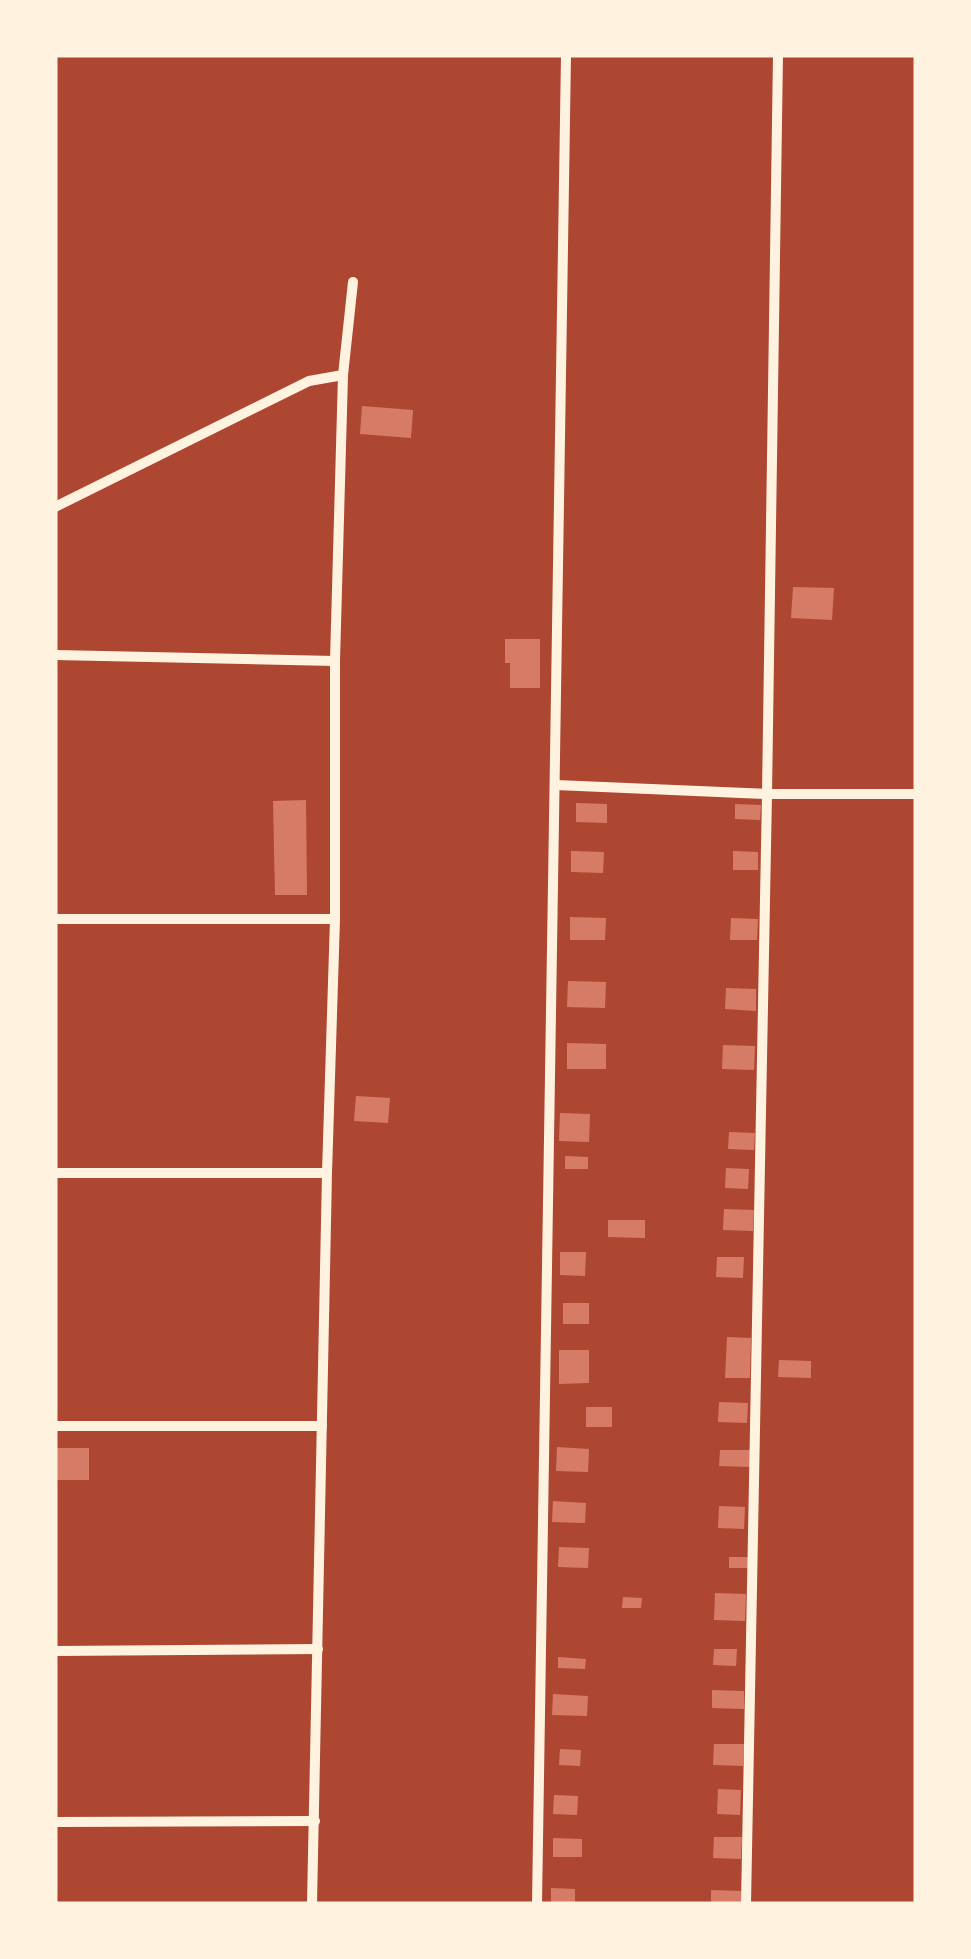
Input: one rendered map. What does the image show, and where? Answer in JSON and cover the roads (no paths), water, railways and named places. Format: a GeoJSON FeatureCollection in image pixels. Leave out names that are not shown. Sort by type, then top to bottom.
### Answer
{"type":"FeatureCollection","features":[{"type":"Feature","properties":{"kind":"street"},"geometry":{"type":"LineString","coordinates":[[537,1904],[566,55]]}},
{"type":"Feature","properties":{"kind":"street"},"geometry":{"type":"LineString","coordinates":[[746,1904],[778,55]]}},
{"type":"Feature","properties":{"kind":"street"},"geometry":{"type":"LineString","coordinates":[[312,1904],[334,918],[335,662],[343,375],[353,282]]}},
{"type":"Feature","properties":{"kind":"street"},"geometry":{"type":"LineString","coordinates":[[55,507],[310,381],[343,375]]}},
{"type":"Feature","properties":{"kind":"street"},"geometry":{"type":"LineString","coordinates":[[55,655],[335,662]]}},
{"type":"Feature","properties":{"kind":"street"},"geometry":{"type":"LineString","coordinates":[[556,785],[767,794],[916,794]]}},
{"type":"Feature","properties":{"kind":"street"},"geometry":{"type":"LineString","coordinates":[[55,920],[334,918]]}},
{"type":"Feature","properties":{"kind":"street"},"geometry":{"type":"LineString","coordinates":[[55,1173],[327,1173]]}},
{"type":"Feature","properties":{"kind":"street"},"geometry":{"type":"LineString","coordinates":[[55,1426],[322,1426]]}},
{"type":"Feature","properties":{"kind":"street"},"geometry":{"type":"LineString","coordinates":[[55,1651],[318,1649]]}},
{"type":"Feature","properties":{"kind":"street"},"geometry":{"type":"LineString","coordinates":[[55,1822],[316,1821]]}}]}
